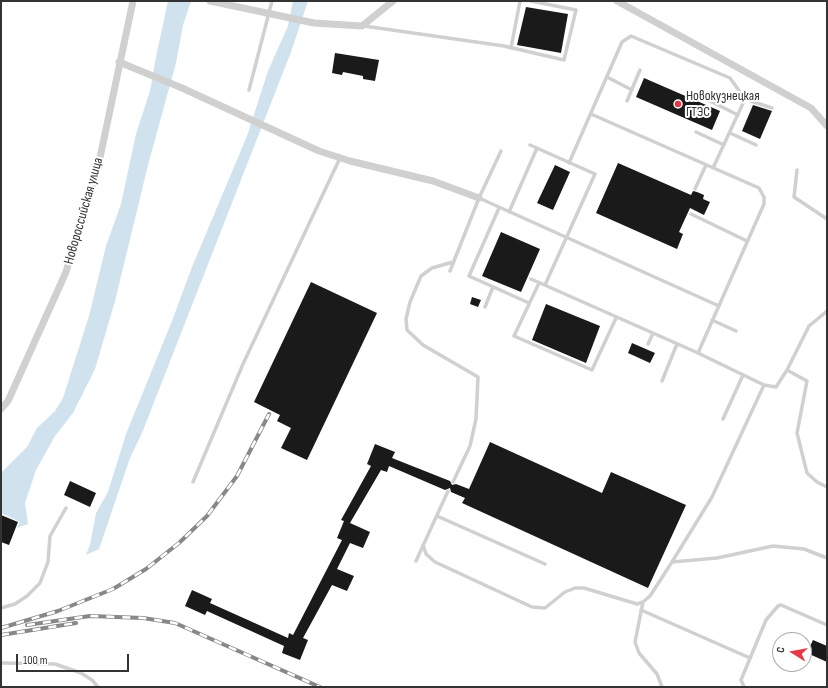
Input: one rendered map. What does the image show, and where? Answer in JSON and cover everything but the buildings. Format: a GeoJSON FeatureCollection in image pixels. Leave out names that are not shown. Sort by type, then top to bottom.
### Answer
{"type":"FeatureCollection","features":[{"type":"Feature","properties":{"kind":"street","name":"Новороссийская улица"},"geometry":{"type":"LineString","coordinates":[[1,409],[8,401],[66,272],[98,167],[133,1]]}},
{"type":"Feature","properties":{"kind":"street"},"geometry":{"type":"LineString","coordinates":[[210,1],[314,23],[362,26],[393,1]]}},
{"type":"Feature","properties":{"kind":"street"},"geometry":{"type":"LineString","coordinates":[[617,1],[811,108],[827,126]]}},
{"type":"Feature","properties":{"kind":"street"},"geometry":{"type":"LineString","coordinates":[[119,62],[182,88],[243,118],[319,151],[340,158],[433,181],[479,198]]}},
{"type":"Feature","properties":{"kind":"lane"},"geometry":{"type":"LineString","coordinates":[[249,90],[272,1]]}},
{"type":"Feature","properties":{"kind":"lane"},"geometry":{"type":"LineString","coordinates":[[511,48],[520,1]]}},
{"type":"Feature","properties":{"kind":"lane"},"geometry":{"type":"LineString","coordinates":[[362,26],[511,48],[564,60],[576,10],[532,1]]}},
{"type":"Feature","properties":{"kind":"lane"},"geometry":{"type":"LineString","coordinates":[[569,163],[622,42],[631,36],[730,78],[746,99],[772,108]]}},
{"type":"Feature","properties":{"kind":"lane"},"geometry":{"type":"LineString","coordinates":[[627,101],[640,70]]}},
{"type":"Feature","properties":{"kind":"lane"},"geometry":{"type":"LineString","coordinates":[[606,77],[632,90]]}},
{"type":"Feature","properties":{"kind":"lane"},"geometry":{"type":"LineString","coordinates":[[713,168],[746,99]]}},
{"type":"Feature","properties":{"kind":"lane"},"geometry":{"type":"LineString","coordinates":[[706,100],[738,115]]}},
{"type":"Feature","properties":{"kind":"lane"},"geometry":{"type":"LineString","coordinates":[[591,114],[760,188],[764,197],[764,204],[698,353]]}},
{"type":"Feature","properties":{"kind":"lane"},"geometry":{"type":"LineString","coordinates":[[696,132],[724,145]]}},
{"type":"Feature","properties":{"kind":"lane"},"geometry":{"type":"LineString","coordinates":[[730,133],[756,145]]}},
{"type":"Feature","properties":{"kind":"lane"},"geometry":{"type":"LineString","coordinates":[[530,145],[595,174],[544,285]]}},
{"type":"Feature","properties":{"kind":"lane"},"geometry":{"type":"LineString","coordinates":[[509,212],[537,148]]}},
{"type":"Feature","properties":{"kind":"lane"},"geometry":{"type":"LineString","coordinates":[[450,271],[479,198],[501,151]]}},
{"type":"Feature","properties":{"kind":"lane"},"geometry":{"type":"LineString","coordinates":[[193,482],[243,364],[340,158]]}},
{"type":"Feature","properties":{"kind":"lane"},"geometry":{"type":"LineString","coordinates":[[695,189],[706,165]]}},
{"type":"Feature","properties":{"kind":"lane"},"geometry":{"type":"LineString","coordinates":[[797,170],[794,197],[827,219]]}},
{"type":"Feature","properties":{"kind":"lane"},"geometry":{"type":"LineString","coordinates":[[479,198],[719,306]]}},
{"type":"Feature","properties":{"kind":"lane"},"geometry":{"type":"LineString","coordinates":[[499,208],[469,276],[529,303]]}},
{"type":"Feature","properties":{"kind":"lane"},"geometry":{"type":"LineString","coordinates":[[691,214],[747,241]]}},
{"type":"Feature","properties":{"kind":"lane"},"geometry":{"type":"LineString","coordinates":[[453,262],[432,268],[421,276],[410,302],[406,319],[407,330],[423,345],[478,377],[476,419],[470,446],[453,482]]}},
{"type":"Feature","properties":{"kind":"lane"},"geometry":{"type":"LineString","coordinates":[[531,279],[616,318],[698,353],[764,385],[776,387],[788,370],[809,326],[827,311]]}},
{"type":"Feature","properties":{"kind":"lane"},"geometry":{"type":"LineString","coordinates":[[539,283],[514,336],[592,370],[616,318]]}},
{"type":"Feature","properties":{"kind":"lane"},"geometry":{"type":"LineString","coordinates":[[485,307],[493,287]]}},
{"type":"Feature","properties":{"kind":"lane"},"geometry":{"type":"LineString","coordinates":[[712,320],[736,331]]}},
{"type":"Feature","properties":{"kind":"lane"},"geometry":{"type":"LineString","coordinates":[[648,344],[653,333]]}},
{"type":"Feature","properties":{"kind":"lane"},"geometry":{"type":"LineString","coordinates":[[662,381],[677,344]]}},
{"type":"Feature","properties":{"kind":"lane"},"geometry":{"type":"LineString","coordinates":[[788,370],[807,382],[797,433],[807,473],[817,482],[827,487]]}},
{"type":"Feature","properties":{"kind":"lane"},"geometry":{"type":"LineString","coordinates":[[723,419],[743,374]]}},
{"type":"Feature","properties":{"kind":"lane"},"geometry":{"type":"LineString","coordinates":[[423,545],[426,554],[434,562],[532,607],[545,608],[565,592],[575,588],[584,588],[637,604],[643,602],[650,596],[712,497],[739,443],[764,385]]}},
{"type":"Feature","properties":{"kind":"lane"},"geometry":{"type":"LineString","coordinates":[[416,561],[448,491]]}},
{"type":"Feature","properties":{"kind":"lane"},"geometry":{"type":"LineString","coordinates":[[1,608],[15,604],[27,596],[40,583],[48,562],[50,536],[66,508]]}},
{"type":"Feature","properties":{"kind":"lane"},"geometry":{"type":"LineString","coordinates":[[436,516],[544,564]]}},
{"type":"Feature","properties":{"kind":"lane"},"geometry":{"type":"LineString","coordinates":[[672,562],[717,558],[773,546],[804,549],[827,558]]}},
{"type":"Feature","properties":{"kind":"lane"},"geometry":{"type":"LineString","coordinates":[[643,602],[635,642],[639,652],[657,674],[662,687]]}},
{"type":"Feature","properties":{"kind":"lane"},"geometry":{"type":"LineString","coordinates":[[744,687],[741,680],[750,658],[766,620],[778,606],[781,605],[827,625]]}},
{"type":"Feature","properties":{"kind":"lane"},"geometry":{"type":"LineString","coordinates":[[641,610],[750,658]]}},
{"type":"Feature","properties":{"kind":"lane"},"geometry":{"type":"LineString","coordinates":[[1,663],[55,664],[81,673],[92,680],[98,687]]}},
{"type":"Feature","properties":{"kind":"water"},"geometry":{"type":"Polygon","coordinates":[[[168,1],[191,1],[183,25],[176,63],[148,165],[115,301],[95,369],[73,413],[55,436],[36,470],[25,503],[28,524],[17,528],[20,522],[1,513],[1,473],[27,447],[37,428],[55,411],[63,398],[89,316],[106,246],[121,204],[136,134],[150,91],[168,1]]]}},
{"type":"Feature","properties":{"kind":"water"},"geometry":{"type":"Polygon","coordinates":[[[293,1],[308,1],[291,52],[142,433],[130,458],[99,549],[86,555],[90,545],[96,513],[108,492],[126,434],[172,321],[192,267],[247,136],[268,71],[288,26],[293,1]]]}},
{"type":"Feature","properties":{"kind":"railway"},"geometry":{"type":"LineString","coordinates":[[1,628],[58,611],[113,589],[146,569],[179,543],[207,516],[237,476],[269,414]]}},
{"type":"Feature","properties":{"kind":"railway"},"geometry":{"type":"LineString","coordinates":[[27,625],[90,616],[143,618],[175,623],[320,687]]}},
{"type":"Feature","properties":{"kind":"railway"},"geometry":{"type":"LineString","coordinates":[[1,635],[76,623]]}},
{"type":"Feature","properties":{"kind":"place","name":"Новокузнецкая ГТЭС"},"geometry":{"type":"Point","coordinates":[678,104]}}]}
